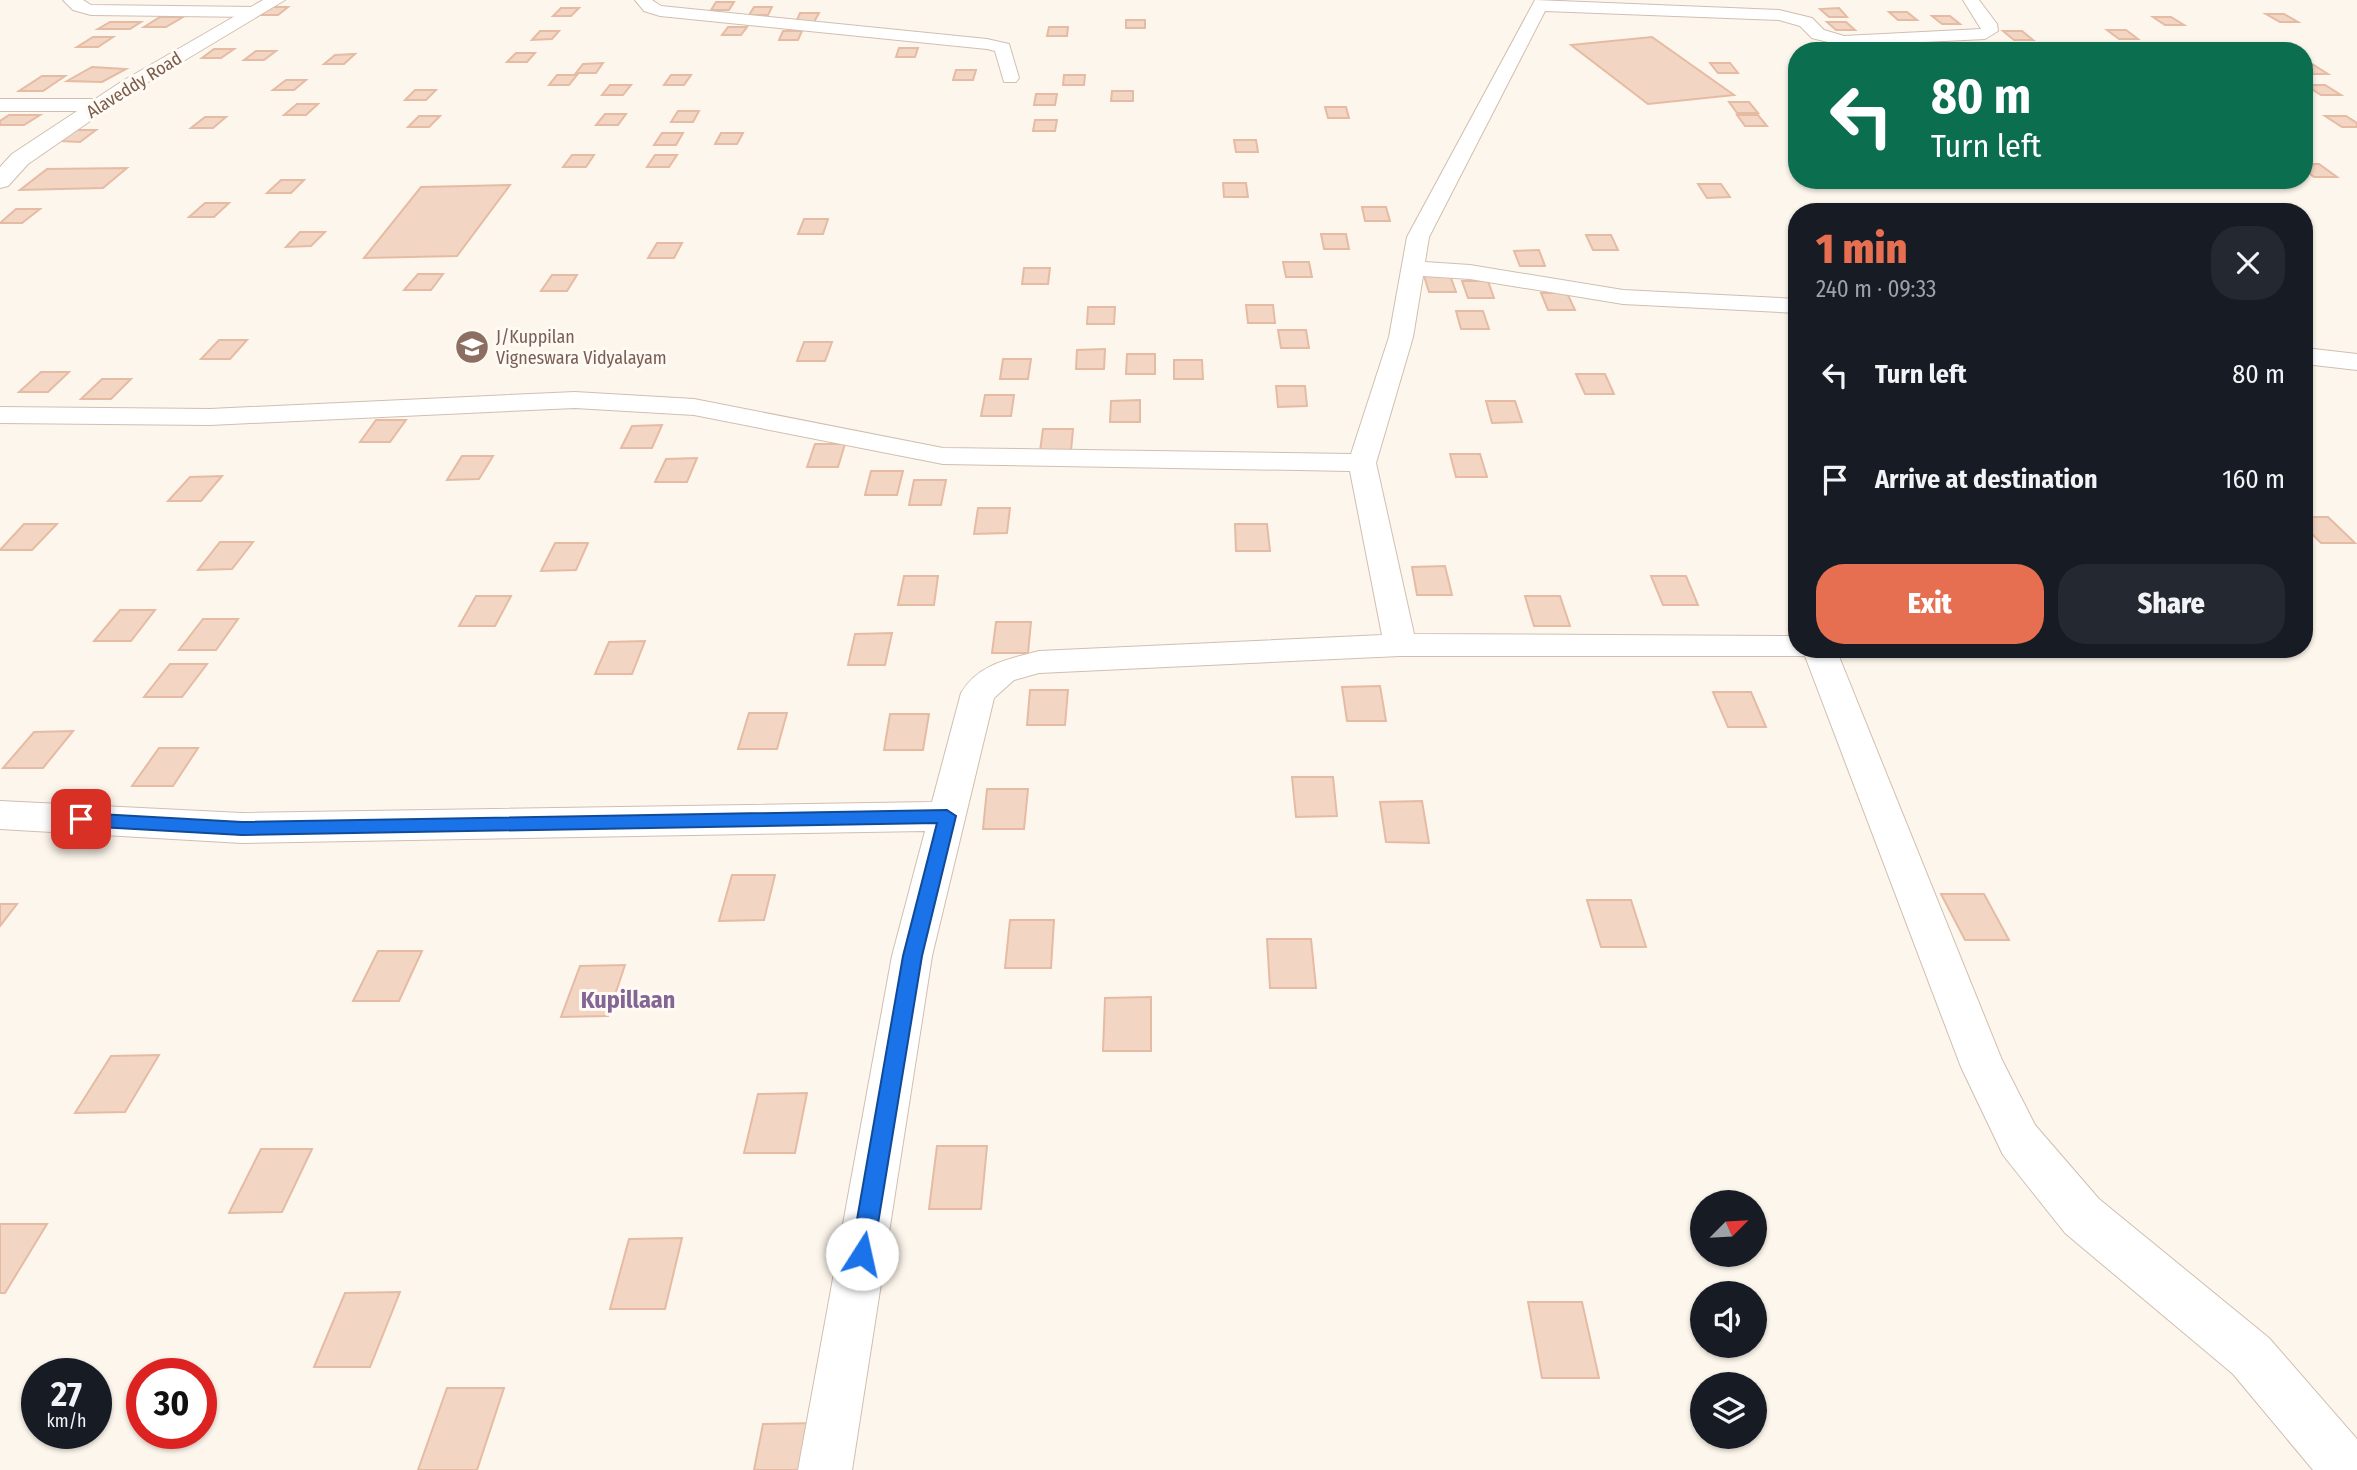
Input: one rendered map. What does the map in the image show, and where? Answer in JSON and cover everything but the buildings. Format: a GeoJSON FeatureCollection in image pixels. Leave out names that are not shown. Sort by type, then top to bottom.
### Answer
{"type":"FeatureCollection","features":[{"type":"Feature","properties":{"kind":"street"},"geometry":{"type":"LineString","coordinates":[[72,0],[76,1],[79,7],[91,10],[255,12]]}},
{"type":"Feature","properties":{"kind":"street","name":"Alaveddy Road"},"geometry":{"type":"LineString","coordinates":[[0,181],[20,159],[99,105],[276,0]]}},
{"type":"Feature","properties":{"kind":"street"},"geometry":{"type":"LineString","coordinates":[[643,0],[650,8],[660,11],[987,44],[1003,48],[1010,78]]}},
{"type":"Feature","properties":{"kind":"street"},"geometry":{"type":"LineString","coordinates":[[1399,645],[1362,463],[1401,337],[1418,237],[1541,3],[1779,15],[1806,22],[1818,34],[1843,40],[1985,34],[1990,31],[1989,24],[1971,0]]}},
{"type":"Feature","properties":{"kind":"street"},"geometry":{"type":"LineString","coordinates":[[0,105],[99,105]]}},
{"type":"Feature","properties":{"kind":"street"},"geometry":{"type":"LineString","coordinates":[[1411,268],[1470,272],[1623,298],[1788,306]]}},
{"type":"Feature","properties":{"kind":"street"},"geometry":{"type":"LineString","coordinates":[[2313,357],[2357,362]]}},
{"type":"Feature","properties":{"kind":"street"},"geometry":{"type":"LineString","coordinates":[[0,415],[210,417],[575,400],[694,407],[943,456],[1362,463]]}},
{"type":"Feature","properties":{"kind":"street"},"geometry":{"type":"LineString","coordinates":[[825,1470],[912,956],[978,693],[1002,672],[1039,662],[1399,645],[1788,647]]}},
{"type":"Feature","properties":{"kind":"street"},"geometry":{"type":"LineString","coordinates":[[1823,658],[1983,1067],[2019,1140],[2082,1216],[2251,1356],[2348,1470]]}},
{"type":"Feature","properties":{"kind":"street"},"geometry":{"type":"LineString","coordinates":[[0,815],[242,828],[947,816]]}},
{"type":"Feature","properties":{"kind":"place","name":"J/Kuppilan Vigneswara Vidyalayam"},"geometry":{"type":"Point","coordinates":[472,347]}},
{"type":"Feature","properties":{"kind":"district","name":"Kupillaan"},"geometry":{"type":"Point","coordinates":[628,1000]}},
{"type":"Feature","properties":{"kind":"route"},"geometry":{"type":"LineString","coordinates":[[81,819],[242,828],[947,816],[912,956],[862,1254]]}}]}
